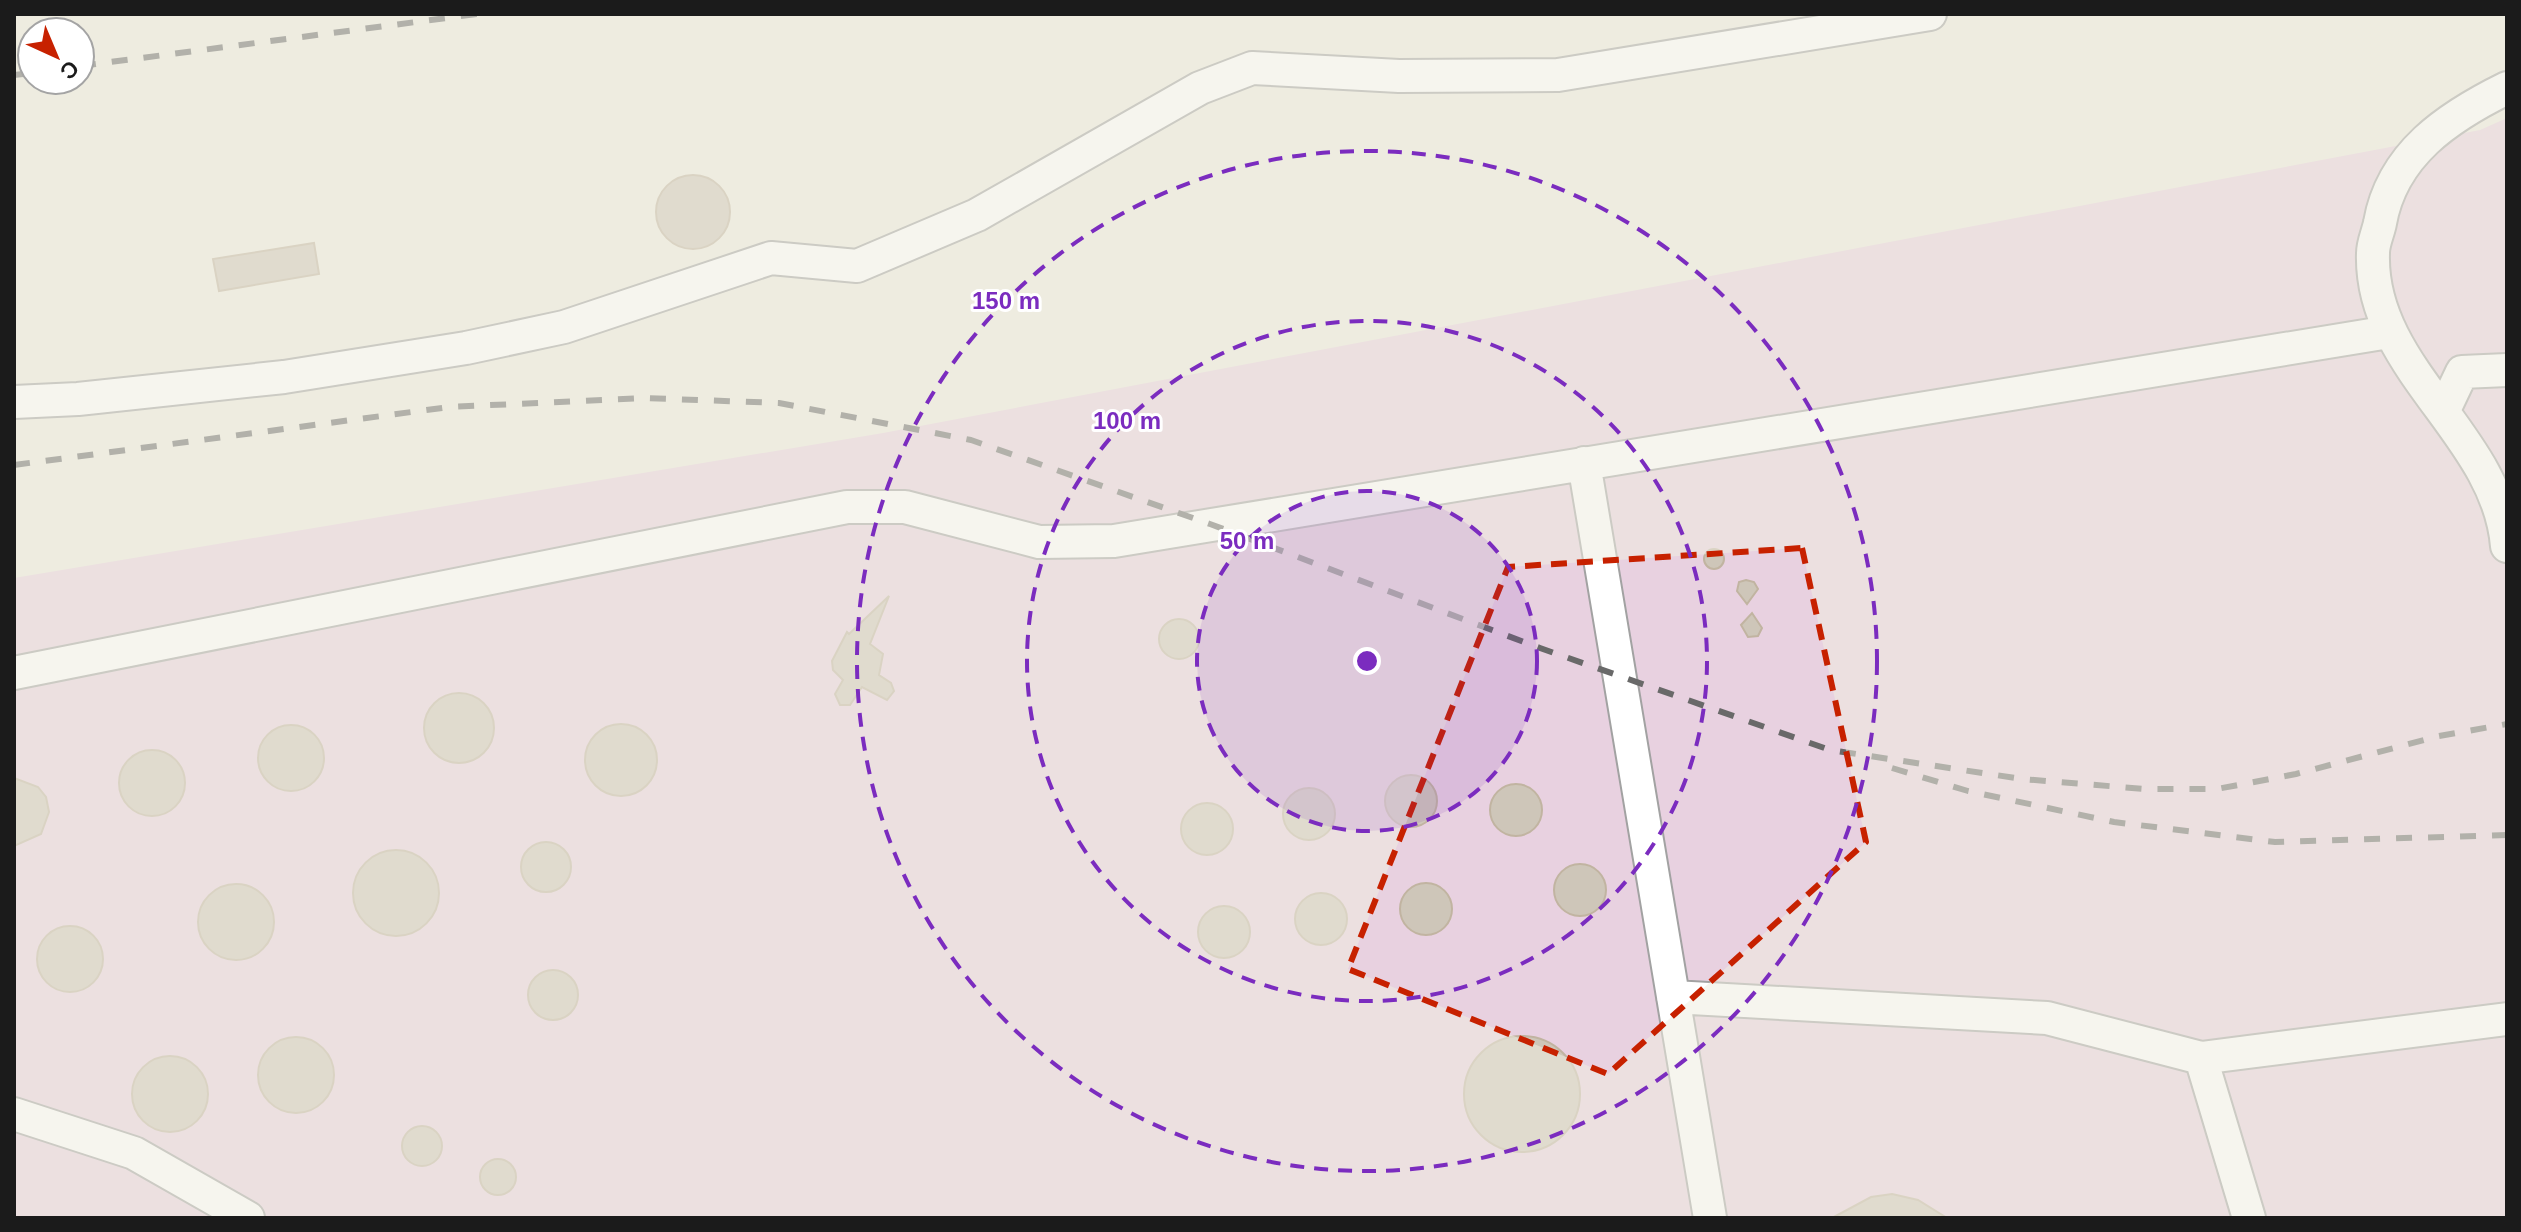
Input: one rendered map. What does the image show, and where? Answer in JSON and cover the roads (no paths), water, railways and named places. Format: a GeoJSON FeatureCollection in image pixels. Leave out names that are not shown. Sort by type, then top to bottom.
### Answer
{"type":"FeatureCollection","features":[{"type":"Feature","properties":{"kind":"street"},"geometry":{"type":"LineString","coordinates":[[14,402],[78,399],[284,377],[466,348],[564,327],[771,258],[857,266],[977,215],[1176,101],[1252,68],[1399,76],[1558,75],[1930,14]]}},
{"type":"Feature","properties":{"kind":"street"},"geometry":{"type":"LineString","coordinates":[[2507,88],[2452,117],[2413,153],[2393,179],[2382,206],[2373,251],[2379,298],[2389,332],[2444,410],[2503,505],[2507,546]]}},
{"type":"Feature","properties":{"kind":"street"},"geometry":{"type":"LineString","coordinates":[[14,673],[847,507],[905,507],[1039,542],[1114,541],[2389,332]]}},
{"type":"Feature","properties":{"kind":"street"},"geometry":{"type":"LineString","coordinates":[[2444,410],[2462,372],[2507,370]]}},
{"type":"Feature","properties":{"kind":"street"},"geometry":{"type":"LineString","coordinates":[[1584,463],[1710,1218]]}},
{"type":"Feature","properties":{"kind":"street"},"geometry":{"type":"LineString","coordinates":[[1673,997],[2047,1018],[2201,1058],[2507,1019]]}},
{"type":"Feature","properties":{"kind":"street"},"geometry":{"type":"LineString","coordinates":[[2201,1058],[2249,1218]]}},
{"type":"Feature","properties":{"kind":"street"},"geometry":{"type":"LineString","coordinates":[[14,1114],[134,1153],[248,1218]]}},
{"type":"Feature","properties":{"kind":"railway"},"geometry":{"type":"LineString","coordinates":[[96,64],[477,14]]}},
{"type":"Feature","properties":{"kind":"railway"},"geometry":{"type":"LineString","coordinates":[[14,465],[449,407],[645,398],[779,403],[971,440],[1210,524],[1540,648],[1830,750],[2022,779],[2145,789],[2217,789],[2296,774],[2439,736],[2507,724]]}},
{"type":"Feature","properties":{"kind":"railway"},"geometry":{"type":"LineString","coordinates":[[1892,768],[1968,791],[2114,822],[2275,842],[2507,835]]}}]}
